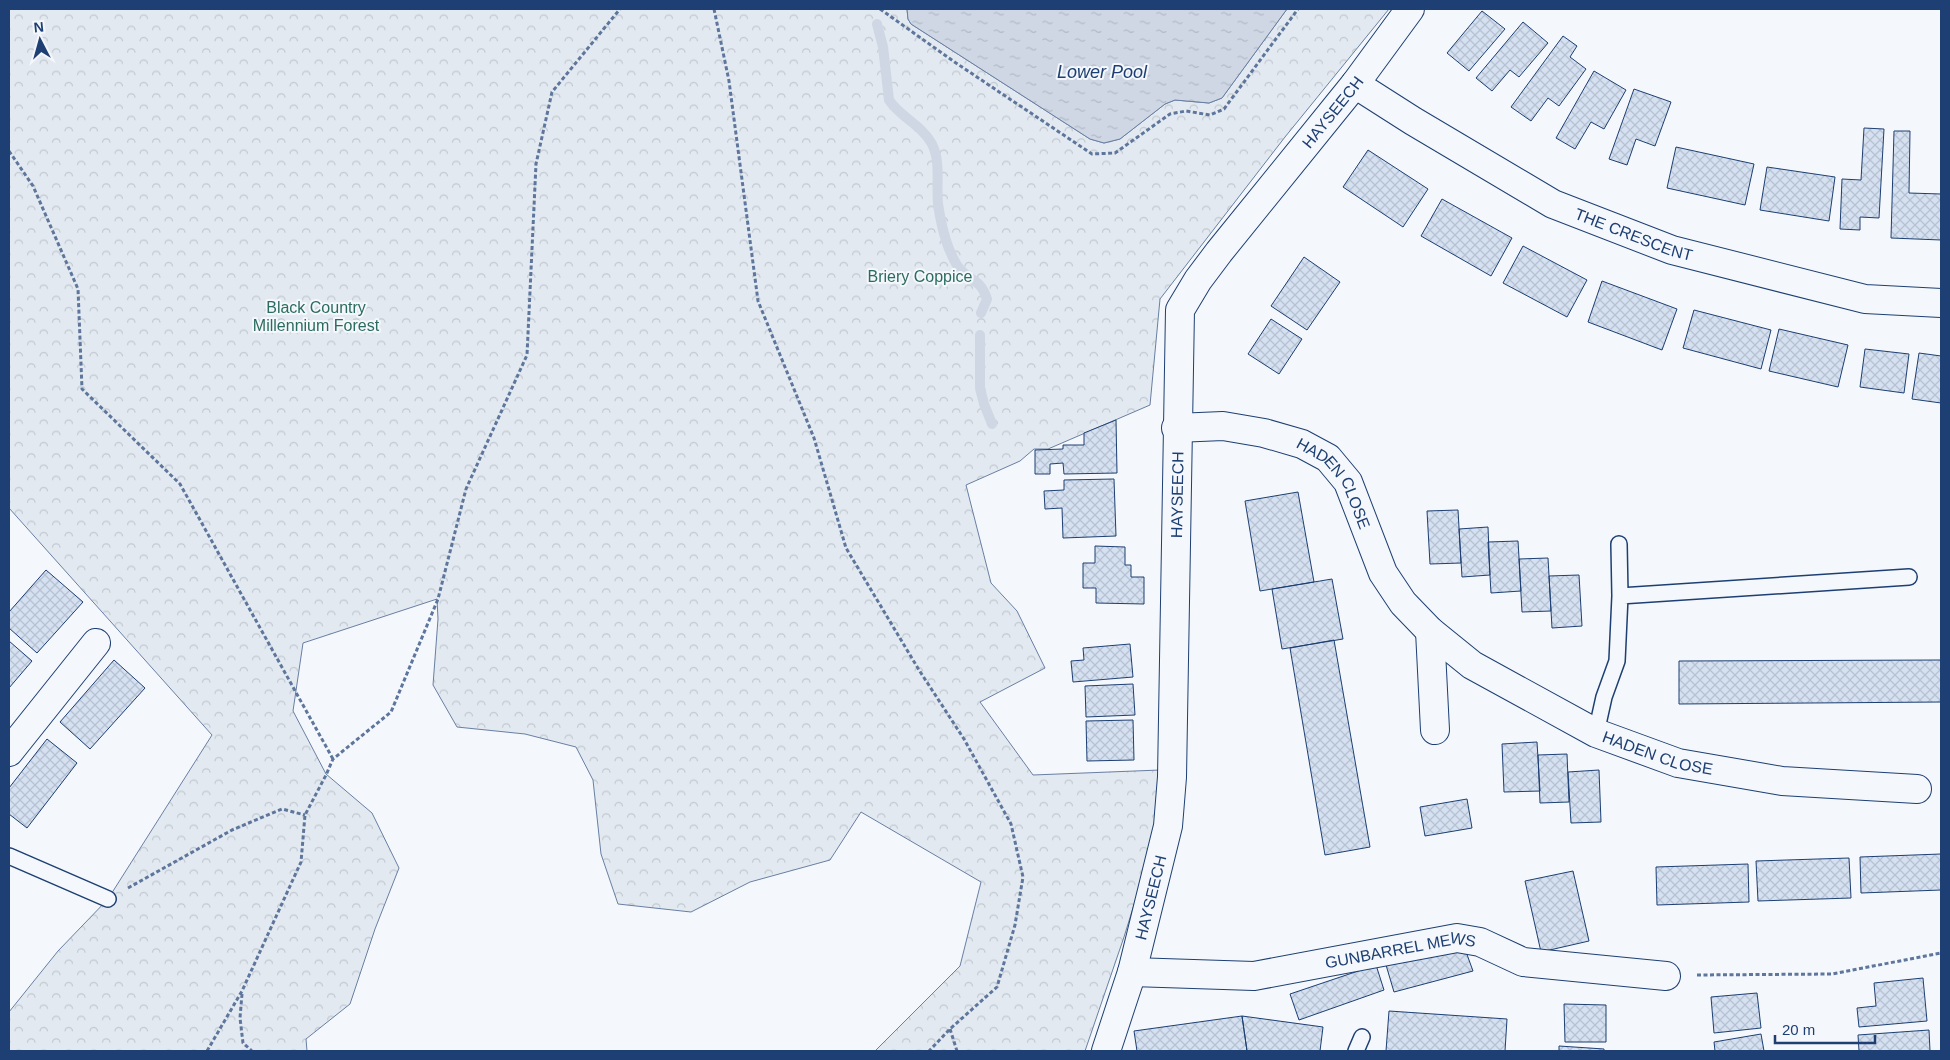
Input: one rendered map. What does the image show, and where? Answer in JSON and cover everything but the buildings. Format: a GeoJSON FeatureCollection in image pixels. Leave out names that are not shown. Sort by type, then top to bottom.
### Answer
{"type":"FeatureCollection","features":[{"type":"Feature","properties":{"kind":"street","name":"HAYSEECH"},"geometry":{"type":"LineString","coordinates":[[1106,1051],[1132,972],[1168,826],[1171,787],[1176,428],[1180,310],[1198,280],[1219,252],[1355,84],[1410,9]]}},
{"type":"Feature","properties":{"kind":"street","name":"THE CRESCENT"},"geometry":{"type":"LineString","coordinates":[[1355,84],[1413,122],[1553,204],[1672,250],[1865,299],[1941,303]]}},
{"type":"Feature","properties":{"kind":"street","name":"HADEN CLOSE"},"geometry":{"type":"LineString","coordinates":[[1176,428],[1223,426],[1264,433],[1302,444],[1328,458],[1348,482],[1383,573],[1403,603],[1430,631],[1472,665],[1596,733],[1678,763],[1782,781],[1917,789]]}},
{"type":"Feature","properties":{"kind":"street"},"geometry":{"type":"LineString","coordinates":[[1430,631],[1435,730]]}},
{"type":"Feature","properties":{"kind":"street"},"geometry":{"type":"LineString","coordinates":[[9,752],[96,643]]}},
{"type":"Feature","properties":{"kind":"street","name":"GUNBARREL MEWS"},"geometry":{"type":"LineString","coordinates":[[1132,972],[1254,976],[1457,938],[1480,942],[1523,962],[1666,976]]}},
{"type":"Feature","properties":{"kind":"lane"},"geometry":{"type":"LineString","coordinates":[[1596,733],[1604,698],[1617,661],[1620,596],[1619,544]]}},
{"type":"Feature","properties":{"kind":"lane"},"geometry":{"type":"LineString","coordinates":[[1620,596],[1909,577]]}},
{"type":"Feature","properties":{"kind":"lane"},"geometry":{"type":"LineString","coordinates":[[9,856],[108,899]]}},
{"type":"Feature","properties":{"kind":"lane"},"geometry":{"type":"LineString","coordinates":[[1356,1051],[1362,1037]]}},
{"type":"Feature","properties":{"kind":"path"},"geometry":{"type":"LineString","coordinates":[[207,1051],[242,991],[302,862],[305,815],[334,759],[391,712],[438,598],[466,489],[527,355],[536,164],[552,92],[620,9]]}},
{"type":"Feature","properties":{"kind":"path"},"geometry":{"type":"LineString","coordinates":[[714,9],[729,82],[758,301],[814,438],[846,548],[919,670],[964,739],[1011,824],[1023,877],[1015,925],[997,987],[950,1029],[929,1051]]}},
{"type":"Feature","properties":{"kind":"path"},"geometry":{"type":"LineString","coordinates":[[880,9],[956,63],[1092,154],[1115,153],[1170,114],[1186,111],[1210,115],[1224,109],[1298,9]]}},
{"type":"Feature","properties":{"kind":"path"},"geometry":{"type":"LineString","coordinates":[[9,151],[33,186],[78,288],[82,389],[180,484],[334,759]]}},
{"type":"Feature","properties":{"kind":"path"},"geometry":{"type":"LineString","coordinates":[[108,899],[232,830],[282,809],[305,815]]}},
{"type":"Feature","properties":{"kind":"path"},"geometry":{"type":"LineString","coordinates":[[1666,976],[1832,974],[1941,953]]}},
{"type":"Feature","properties":{"kind":"path"},"geometry":{"type":"LineString","coordinates":[[242,991],[240,1018],[243,1043],[252,1051]]}},
{"type":"Feature","properties":{"kind":"path"},"geometry":{"type":"LineString","coordinates":[[950,1029],[957,1051]]}},
{"type":"Feature","properties":{"kind":"green space"},"geometry":{"type":"Polygon","coordinates":[[[9,9],[907,9],[908,19],[911,24],[1090,139],[1104,143],[1120,139],[1165,104],[1175,100],[1209,103],[1222,98],[1287,9],[1389,9],[1285,137],[1160,299],[1150,405],[1048,449],[1034,449],[1020,461],[966,485],[991,583],[1017,611],[1045,668],[980,702],[1033,775],[1160,770],[1158,827],[1124,937],[1085,1051],[875,1051],[960,966],[981,882],[861,812],[830,860],[750,882],[691,912],[618,904],[601,854],[593,780],[576,747],[525,734],[457,727],[433,685],[438,619],[437,599],[303,643],[293,711],[326,774],[372,813],[399,868],[375,929],[350,1004],[306,1039],[307,1051],[9,1051],[9,1012],[58,951],[108,899],[212,735],[9,508],[9,9]]]}},
{"type":"Feature","properties":{"kind":"water","name":"Lower Pool"},"geometry":{"type":"Polygon","coordinates":[[[907,9],[1287,9],[1222,98],[1209,103],[1175,100],[1165,104],[1120,139],[1104,143],[1090,139],[911,24],[908,19],[907,9]]]}},
{"type":"Feature","properties":{"kind":"waterway"},"geometry":{"type":"LineString","coordinates":[[877,24],[883,47],[889,100],[928,137],[932,144],[937,166],[938,204],[945,238],[958,267],[982,287],[987,299],[981,313]]}},
{"type":"Feature","properties":{"kind":"waterway"},"geometry":{"type":"LineString","coordinates":[[980,335],[980,388],[992,424]]}},
{"type":"Feature","properties":{"kind":"park label","name":"Briery Coppice"},"geometry":{"type":"Point","coordinates":[920,276]}},
{"type":"Feature","properties":{"kind":"park label","name":"Black Country Millennium Forest"},"geometry":{"type":"Point","coordinates":[316,316]}}]}
